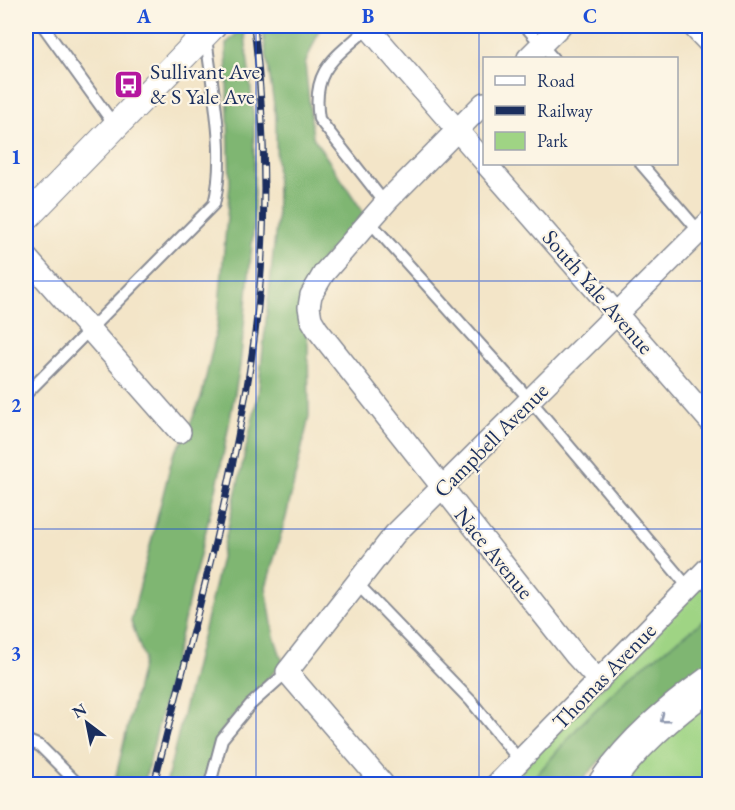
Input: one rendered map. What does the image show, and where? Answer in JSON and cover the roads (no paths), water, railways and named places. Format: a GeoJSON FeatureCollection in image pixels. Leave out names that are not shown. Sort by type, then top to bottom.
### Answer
{"type":"FeatureCollection","features":[{"type":"Feature","properties":{"kind":"highway"},"geometry":{"type":"LineString","coordinates":[[605,784],[656,725],[710,683]]}},
{"type":"Feature","properties":{"kind":"street","name":"South Yale Avenue"},"geometry":{"type":"LineString","coordinates":[[368,26],[483,160]]}},
{"type":"Feature","properties":{"kind":"street"},"geometry":{"type":"LineString","coordinates":[[541,54],[560,26]]}},
{"type":"Feature","properties":{"kind":"street"},"geometry":{"type":"LineString","coordinates":[[26,218],[206,28]]}},
{"type":"Feature","properties":{"kind":"street"},"geometry":{"type":"LineString","coordinates":[[370,222],[385,203],[483,104]]}},
{"type":"Feature","properties":{"kind":"street","name":"South Yale Avenue"},"geometry":{"type":"LineString","coordinates":[[488,165],[710,421]]}},
{"type":"Feature","properties":{"kind":"street","name":"Nace Avenue"},"geometry":{"type":"LineString","coordinates":[[370,222],[324,273],[311,296],[309,308],[311,319],[576,656],[599,681]]}},
{"type":"Feature","properties":{"kind":"street","name":"Campbell Avenue"},"geometry":{"type":"LineString","coordinates":[[287,672],[395,534],[618,315],[706,233]]}},
{"type":"Feature","properties":{"kind":"street"},"geometry":{"type":"LineString","coordinates":[[26,257],[180,432]]}},
{"type":"Feature","properties":{"kind":"street","name":"Thomas Avenue"},"geometry":{"type":"LineString","coordinates":[[497,784],[710,566]]}},
{"type":"Feature","properties":{"kind":"street"},"geometry":{"type":"LineString","coordinates":[[287,672],[383,784]]}},
{"type":"Feature","properties":{"kind":"lane"},"geometry":{"type":"LineString","coordinates":[[43,26],[115,126]]}},
{"type":"Feature","properties":{"kind":"lane"},"geometry":{"type":"LineString","coordinates":[[368,26],[329,63],[317,89],[316,103],[319,119],[385,203]]}},
{"type":"Feature","properties":{"kind":"lane"},"geometry":{"type":"LineString","coordinates":[[525,26],[541,54]]}},
{"type":"Feature","properties":{"kind":"lane"},"geometry":{"type":"LineString","coordinates":[[26,394],[214,204],[219,183],[217,123],[206,28]]}},
{"type":"Feature","properties":{"kind":"lane"},"geometry":{"type":"LineString","coordinates":[[642,165],[706,233]]}},
{"type":"Feature","properties":{"kind":"lane"},"geometry":{"type":"LineString","coordinates":[[370,222],[531,401],[689,588]]}},
{"type":"Feature","properties":{"kind":"lane"},"geometry":{"type":"LineString","coordinates":[[357,583],[471,701],[520,761]]}},
{"type":"Feature","properties":{"kind":"lane"},"geometry":{"type":"LineString","coordinates":[[214,782],[222,739],[250,705],[287,672]]}},
{"type":"Feature","properties":{"kind":"lane"},"geometry":{"type":"LineString","coordinates":[[26,740],[40,746],[78,784]]}},
{"type":"Feature","properties":{"kind":"railway"},"geometry":{"type":"LineString","coordinates":[[154,784],[224,504],[255,333],[262,256],[264,179],[261,102],[254,26]]}},
{"type":"Feature","properties":{"kind":"place","name":"Sullivant Ave & S Yale Ave"},"geometry":{"type":"Point","coordinates":[129,84]}}]}
